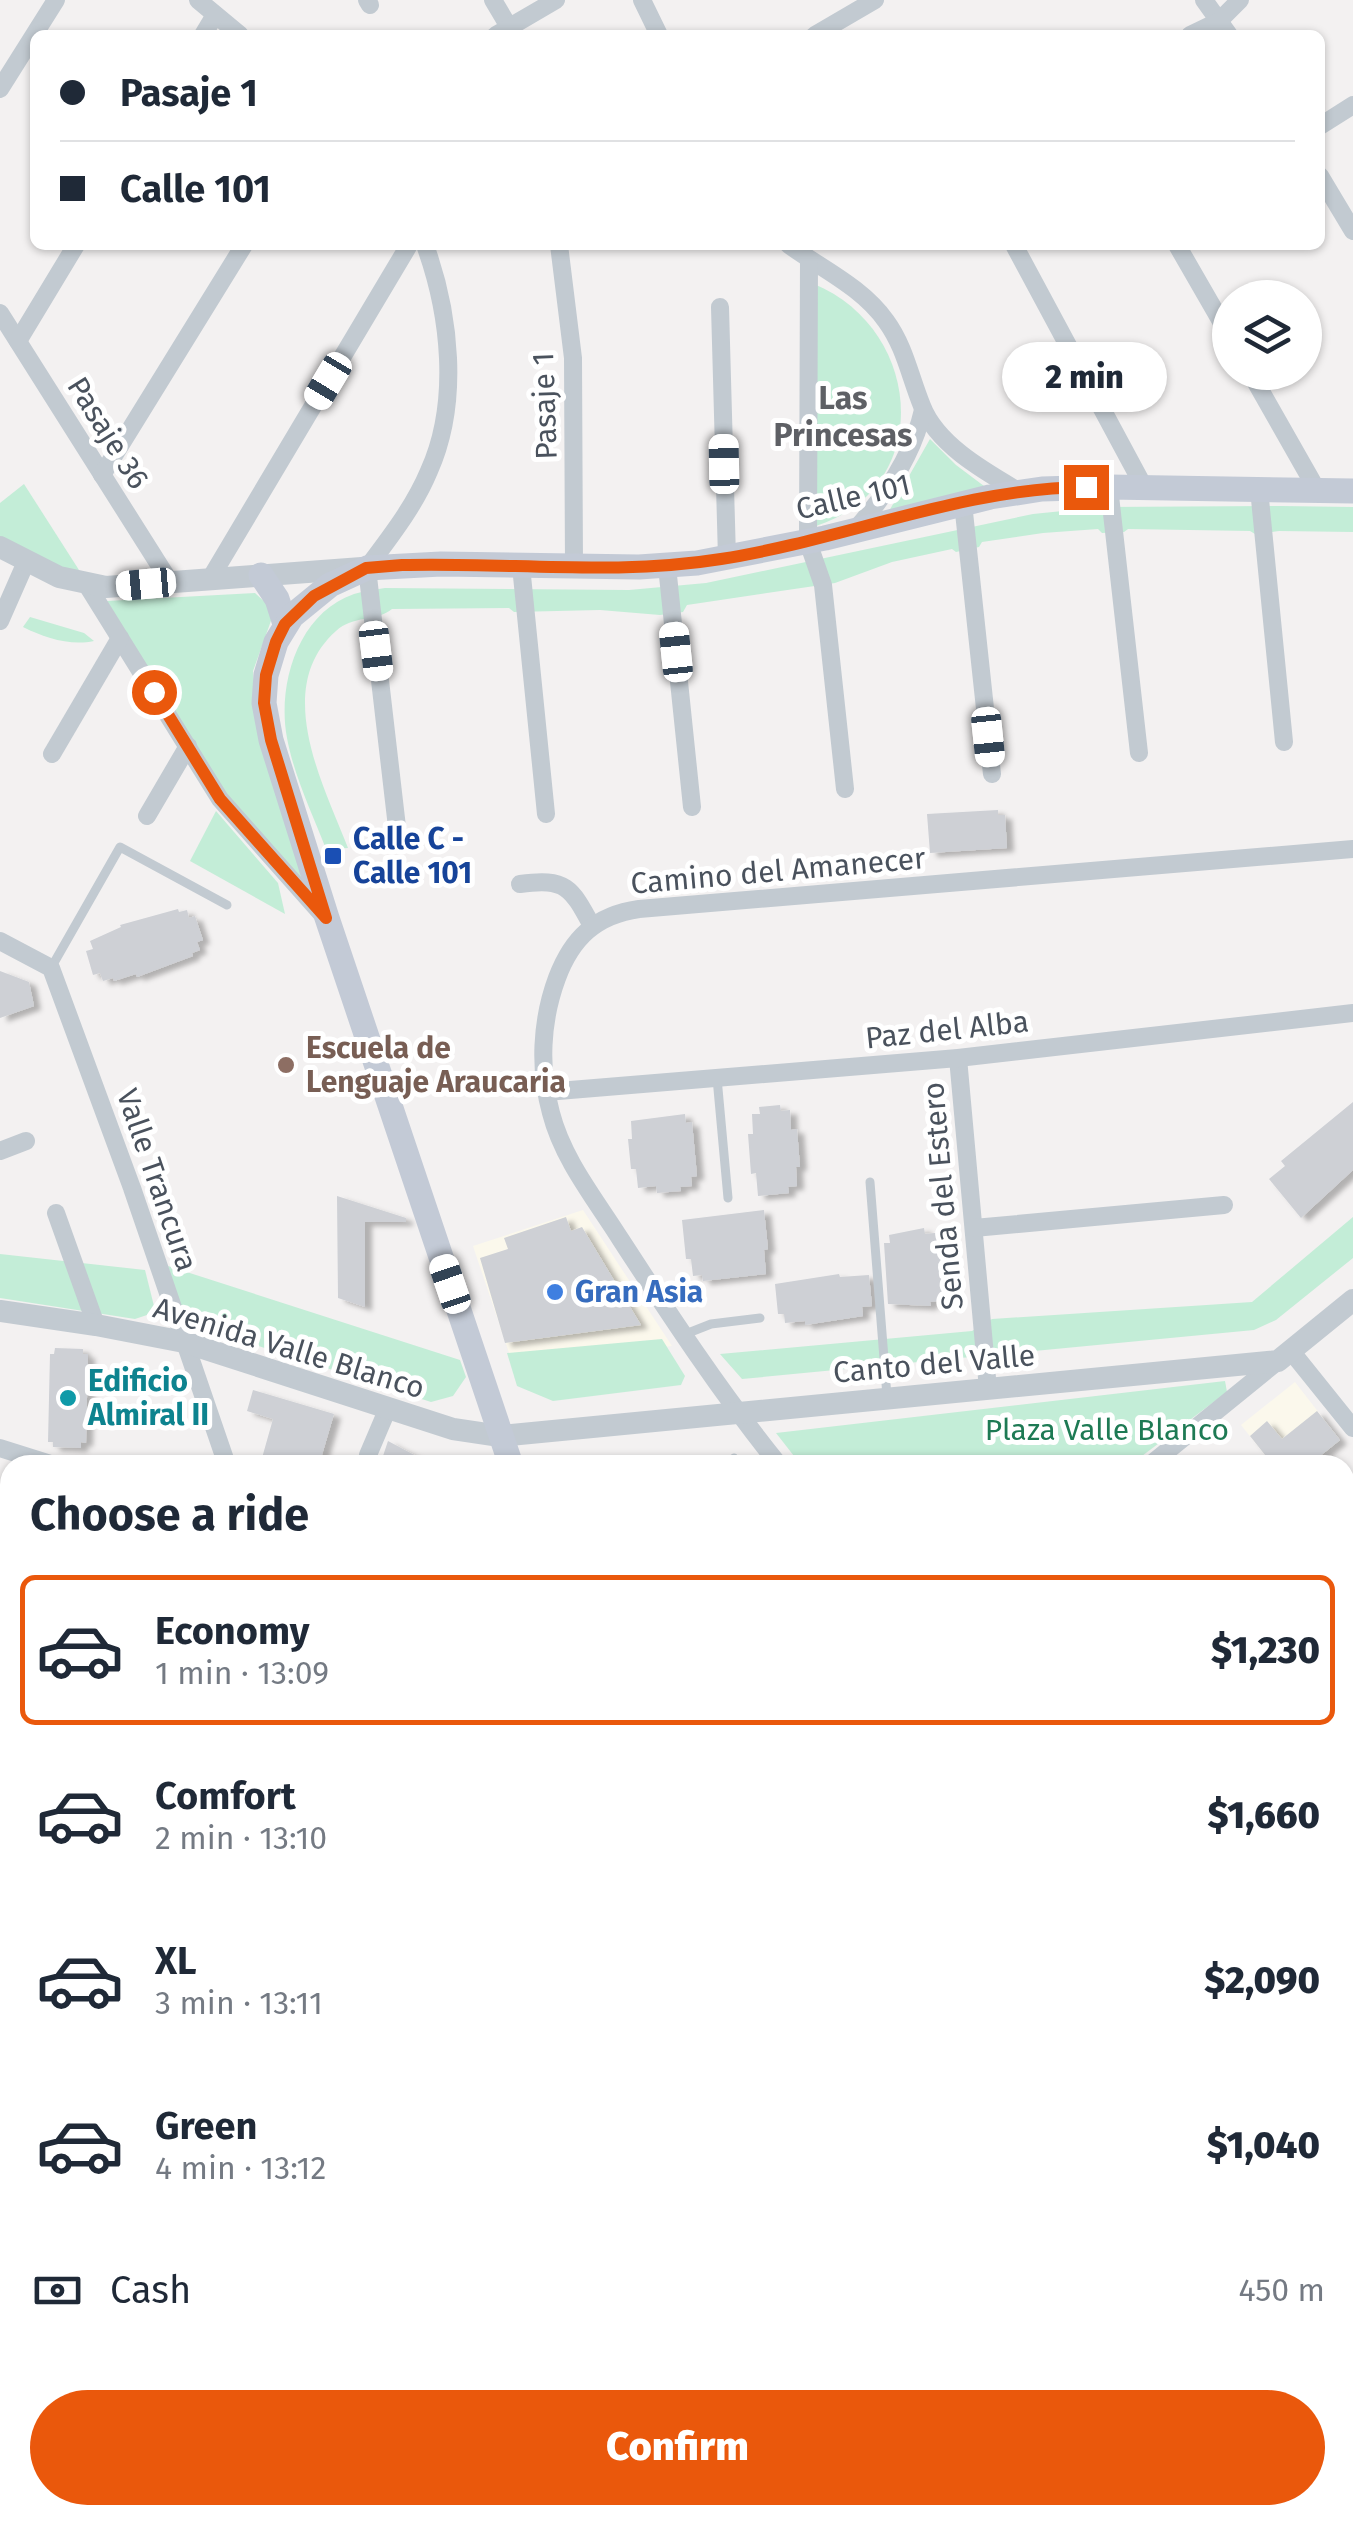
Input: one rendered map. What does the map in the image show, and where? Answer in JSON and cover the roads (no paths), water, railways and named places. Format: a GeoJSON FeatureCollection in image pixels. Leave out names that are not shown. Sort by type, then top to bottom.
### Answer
{"type":"FeatureCollection","features":[{"type":"Feature","properties":{"kind":"main road","name":"Calle 101"},"geometry":{"type":"LineString","coordinates":[[366,568],[441,564],[667,566],[808,542],[1020,492],[1109,486],[1353,491]]}},
{"type":"Feature","properties":{"kind":"main road"},"geometry":{"type":"LineString","coordinates":[[366,568],[314,596],[285,624],[269,661],[264,703],[326,918],[507,1455]]}},
{"type":"Feature","properties":{"kind":"main road"},"geometry":{"type":"LineString","coordinates":[[262,575],[277,598],[285,624]]}},
{"type":"Feature","properties":{"kind":"street"},"geometry":{"type":"LineString","coordinates":[[37,30],[56,0]]}},
{"type":"Feature","properties":{"kind":"street"},"geometry":{"type":"LineString","coordinates":[[198,0],[234,30]]}},
{"type":"Feature","properties":{"kind":"street"},"geometry":{"type":"LineString","coordinates":[[494,0],[502,30]]}},
{"type":"Feature","properties":{"kind":"street"},"geometry":{"type":"LineString","coordinates":[[504,30],[556,0]]}},
{"type":"Feature","properties":{"kind":"street"},"geometry":{"type":"LineString","coordinates":[[642,0],[657,30]]}},
{"type":"Feature","properties":{"kind":"street"},"geometry":{"type":"LineString","coordinates":[[823,30],[875,0]]}},
{"type":"Feature","properties":{"kind":"street"},"geometry":{"type":"LineString","coordinates":[[1204,0],[1224,28],[1240,0]]}},
{"type":"Feature","properties":{"kind":"street"},"geometry":{"type":"LineString","coordinates":[[206,30],[215,15]]}},
{"type":"Feature","properties":{"kind":"street"},"geometry":{"type":"LineString","coordinates":[[0,88],[30,41]]}},
{"type":"Feature","properties":{"kind":"street"},"geometry":{"type":"LineString","coordinates":[[1325,123],[1353,105]]}},
{"type":"Feature","properties":{"kind":"street"},"geometry":{"type":"LineString","coordinates":[[1325,184],[1353,231]]}},
{"type":"Feature","properties":{"kind":"street"},"geometry":{"type":"LineString","coordinates":[[18,341],[73,250]]}},
{"type":"Feature","properties":{"kind":"street"},"geometry":{"type":"LineString","coordinates":[[102,474],[241,250]]}},
{"type":"Feature","properties":{"kind":"street"},"geometry":{"type":"LineString","coordinates":[[210,579],[406,250]]}},
{"type":"Feature","properties":{"kind":"street"},"geometry":{"type":"LineString","coordinates":[[397,827],[366,568],[416,497],[433,463],[443,430],[447,394],[444,324],[425,250]]}},
{"type":"Feature","properties":{"kind":"street","name":"Pasaje 1"},"geometry":{"type":"LineString","coordinates":[[560,250],[573,358],[574,567]]}},
{"type":"Feature","properties":{"kind":"street"},"geometry":{"type":"LineString","coordinates":[[797,250],[862,294],[885,319],[902,349],[923,410],[964,454],[1020,492]]}},
{"type":"Feature","properties":{"kind":"street"},"geometry":{"type":"LineString","coordinates":[[1017,250],[1144,487]]}},
{"type":"Feature","properties":{"kind":"street"},"geometry":{"type":"LineString","coordinates":[[1180,250],[1212,306]]}},
{"type":"Feature","properties":{"kind":"street"},"geometry":{"type":"LineString","coordinates":[[809,259],[808,542],[823,586],[845,789]]}},
{"type":"Feature","properties":{"kind":"street"},"geometry":{"type":"LineString","coordinates":[[720,308],[726,558]]}},
{"type":"Feature","properties":{"kind":"street","name":"Pasaje 36"},"geometry":{"type":"LineString","coordinates":[[0,313],[170,582]]}},
{"type":"Feature","properties":{"kind":"street"},"geometry":{"type":"LineString","coordinates":[[1260,390],[1318,490]]}},
{"type":"Feature","properties":{"kind":"street"},"geometry":{"type":"LineString","coordinates":[[854,531],[897,474],[913,444],[923,410]]}},
{"type":"Feature","properties":{"kind":"street"},"geometry":{"type":"LineString","coordinates":[[1109,486],[1139,752]]}},
{"type":"Feature","properties":{"kind":"street"},"geometry":{"type":"LineString","coordinates":[[1259,489],[1284,742]]}},
{"type":"Feature","properties":{"kind":"street"},"geometry":{"type":"LineString","coordinates":[[963,504],[992,774]]}},
{"type":"Feature","properties":{"kind":"street"},"geometry":{"type":"LineString","coordinates":[[0,546],[26,562],[87,585],[366,568]]}},
{"type":"Feature","properties":{"kind":"street"},"geometry":{"type":"LineString","coordinates":[[0,621],[26,562]]}},
{"type":"Feature","properties":{"kind":"street"},"geometry":{"type":"LineString","coordinates":[[522,566],[546,814]]}},
{"type":"Feature","properties":{"kind":"street"},"geometry":{"type":"LineString","coordinates":[[667,566],[692,807]]}},
{"type":"Feature","properties":{"kind":"street"},"geometry":{"type":"LineString","coordinates":[[87,585],[220,799],[326,918]]}},
{"type":"Feature","properties":{"kind":"street"},"geometry":{"type":"LineString","coordinates":[[52,754],[120,638]]}},
{"type":"Feature","properties":{"kind":"street"},"geometry":{"type":"LineString","coordinates":[[146,816],[188,746]]}},
{"type":"Feature","properties":{"kind":"street","name":"Camino del Amanecer"},"geometry":{"type":"LineString","coordinates":[[592,926],[639,909],[1353,849]]}},
{"type":"Feature","properties":{"kind":"street"},"geometry":{"type":"LineString","coordinates":[[520,884],[554,882],[566,886],[592,926],[570,951],[552,991],[543,1052],[546,1092],[560,1140],[683,1335],[770,1455]]}},
{"type":"Feature","properties":{"kind":"street"},"geometry":{"type":"LineString","coordinates":[[0,941],[51,968]]}},
{"type":"Feature","properties":{"kind":"street","name":"Valle Trancura"},"geometry":{"type":"LineString","coordinates":[[51,968],[224,1455]]}},
{"type":"Feature","properties":{"kind":"street","name":"Paz del Alba"},"geometry":{"type":"LineString","coordinates":[[546,1092],[958,1058],[1353,1013]]}},
{"type":"Feature","properties":{"kind":"street","name":"Senda del Estero"},"geometry":{"type":"LineString","coordinates":[[958,1058],[988,1389]]}},
{"type":"Feature","properties":{"kind":"street"},"geometry":{"type":"LineString","coordinates":[[0,1150],[26,1141]]}},
{"type":"Feature","properties":{"kind":"street"},"geometry":{"type":"LineString","coordinates":[[974,1228],[1224,1205]]}},
{"type":"Feature","properties":{"kind":"street"},"geometry":{"type":"LineString","coordinates":[[56,1214],[96,1325]]}},
{"type":"Feature","properties":{"kind":"street"},"geometry":{"type":"LineString","coordinates":[[1162,1455],[1353,1300]]}},
{"type":"Feature","properties":{"kind":"street","name":"Avenida Valle Blanco"},"geometry":{"type":"LineString","coordinates":[[0,1311],[184,1342],[452,1429],[500,1436]]}},
{"type":"Feature","properties":{"kind":"street"},"geometry":{"type":"LineString","coordinates":[[1284,1356],[1353,1428]]}},
{"type":"Feature","properties":{"kind":"street","name":"Canto del Valle"},"geometry":{"type":"LineString","coordinates":[[500,1436],[1284,1356]]}},
{"type":"Feature","properties":{"kind":"street"},"geometry":{"type":"LineString","coordinates":[[368,1455],[388,1408]]}},
{"type":"Feature","properties":{"kind":"lane"},"geometry":{"type":"LineString","coordinates":[[51,968],[120,847],[228,905]]}},
{"type":"Feature","properties":{"kind":"lane"},"geometry":{"type":"LineString","coordinates":[[717,1078],[728,1198]]}},
{"type":"Feature","properties":{"kind":"lane"},"geometry":{"type":"LineString","coordinates":[[870,1182],[888,1399]]}},
{"type":"Feature","properties":{"kind":"lane"},"geometry":{"type":"LineString","coordinates":[[683,1335],[711,1324],[760,1318]]}},
{"type":"Feature","properties":{"kind":"place","name":"Calle C - Calle 101"},"geometry":{"type":"Point","coordinates":[333,856]}},
{"type":"Feature","properties":{"kind":"place","name":"Escuela de Lenguaje Araucaria"},"geometry":{"type":"Point","coordinates":[286,1065]}},
{"type":"Feature","properties":{"kind":"place","name":"Gran Asia"},"geometry":{"type":"Point","coordinates":[555,1292]}},
{"type":"Feature","properties":{"kind":"place","name":"Edificio Almiral II"},"geometry":{"type":"Point","coordinates":[68,1398]}},
{"type":"Feature","properties":{"kind":"district","name":"Las Princesas"},"geometry":{"type":"Point","coordinates":[843,416]}},
{"type":"Feature","properties":{"kind":"park label","name":"Plaza Valle Blanco"},"geometry":{"type":"Point","coordinates":[1107,1430]}}]}
